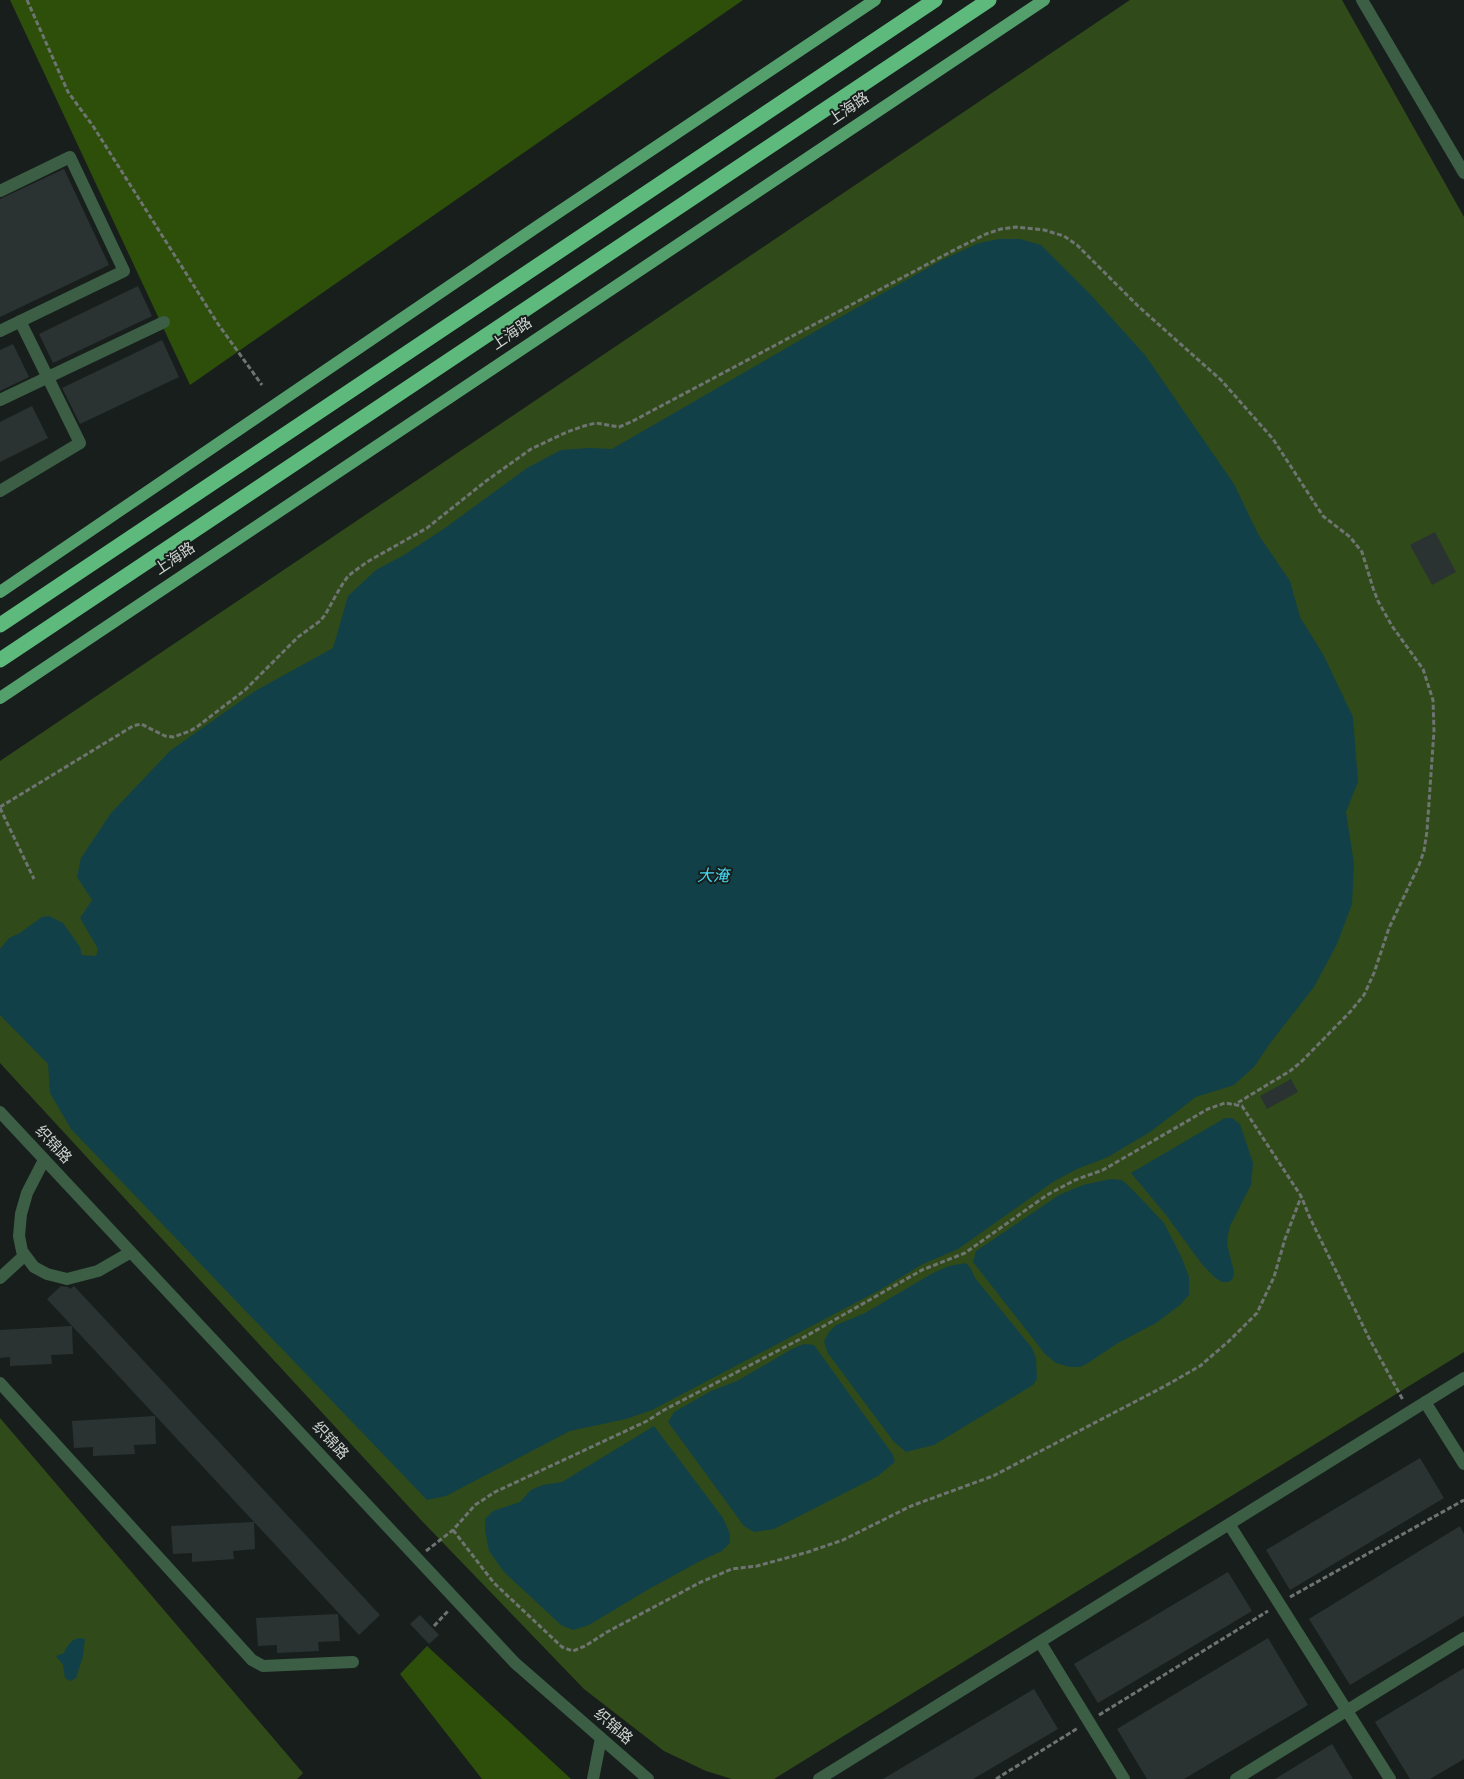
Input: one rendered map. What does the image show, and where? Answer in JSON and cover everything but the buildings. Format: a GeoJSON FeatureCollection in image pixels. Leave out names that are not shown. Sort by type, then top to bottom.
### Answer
{"type":"FeatureCollection","features":[{"type":"Feature","properties":{"kind":"highway"},"geometry":{"type":"LineString","coordinates":[[0,625],[935,0]]}},
{"type":"Feature","properties":{"kind":"highway","name":"上海路"},"geometry":{"type":"LineString","coordinates":[[0,660],[989,0]]}},
{"type":"Feature","properties":{"kind":"main road"},"geometry":{"type":"LineString","coordinates":[[0,592],[538,226],[875,0]]}},
{"type":"Feature","properties":{"kind":"main road","name":"上海路"},"geometry":{"type":"LineString","coordinates":[[0,698],[1044,0]]}},
{"type":"Feature","properties":{"kind":"street"},"geometry":{"type":"LineString","coordinates":[[1362,0],[1464,173]]}},
{"type":"Feature","properties":{"kind":"street"},"geometry":{"type":"LineString","coordinates":[[0,191],[70,157],[124,271],[0,331]]}},
{"type":"Feature","properties":{"kind":"street"},"geometry":{"type":"LineString","coordinates":[[0,491],[80,443],[20,321]]}},
{"type":"Feature","properties":{"kind":"street"},"geometry":{"type":"LineString","coordinates":[[0,400],[164,322]]}},
{"type":"Feature","properties":{"kind":"street","name":"织锦路"},"geometry":{"type":"LineString","coordinates":[[0,1112],[515,1663],[648,1779]]}},
{"type":"Feature","properties":{"kind":"street"},"geometry":{"type":"LineString","coordinates":[[44,1160],[27,1193],[21,1214],[19,1236],[22,1251],[34,1267],[47,1274],[67,1279],[98,1271],[131,1252]]}},
{"type":"Feature","properties":{"kind":"street"},"geometry":{"type":"LineString","coordinates":[[2,1273],[25,1256]]}},
{"type":"Feature","properties":{"kind":"street"},"geometry":{"type":"LineString","coordinates":[[819,1779],[1464,1378]]}},
{"type":"Feature","properties":{"kind":"street"},"geometry":{"type":"LineString","coordinates":[[0,1383],[252,1660],[263,1666],[353,1662]]}},
{"type":"Feature","properties":{"kind":"street"},"geometry":{"type":"LineString","coordinates":[[1425,1402],[1464,1464]]}},
{"type":"Feature","properties":{"kind":"street"},"geometry":{"type":"LineString","coordinates":[[1229,1524],[1390,1779]]}},
{"type":"Feature","properties":{"kind":"street"},"geometry":{"type":"LineString","coordinates":[[1236,1779],[1464,1638]]}},
{"type":"Feature","properties":{"kind":"street"},"geometry":{"type":"LineString","coordinates":[[1040,1642],[1124,1779]]}},
{"type":"Feature","properties":{"kind":"street"},"geometry":{"type":"LineString","coordinates":[[593,1779],[600,1738]]}},
{"type":"Feature","properties":{"kind":"path"},"geometry":{"type":"LineString","coordinates":[[27,0],[68,92],[93,126],[218,324],[262,385]]}},
{"type":"Feature","properties":{"kind":"path"},"geometry":{"type":"LineString","coordinates":[[34,879],[0,808],[133,726],[141,724],[172,737],[190,731],[245,690],[298,637],[320,621],[348,576],[431,524],[531,449],[567,432],[590,424],[596,423],[619,427],[631,422],[986,234],[1016,227],[1044,230],[1064,236],[1077,244],[1139,307],[1221,380],[1274,439],[1323,516],[1350,537],[1362,552],[1378,601],[1392,626],[1423,669],[1433,700],[1434,731],[1424,851],[1389,928],[1374,974],[1364,995],[1301,1062],[1290,1071],[1234,1104]]}},
{"type":"Feature","properties":{"kind":"path"},"geometry":{"type":"LineString","coordinates":[[417,1558],[452,1530],[475,1505],[495,1492],[647,1421],[664,1410],[808,1335],[922,1270],[965,1253],[1047,1195],[1075,1180],[1103,1170],[1208,1109],[1225,1103],[1242,1106],[1301,1196],[1369,1338],[1409,1412]]}},
{"type":"Feature","properties":{"kind":"path"},"geometry":{"type":"LineString","coordinates":[[452,1530],[494,1583],[562,1648],[573,1651],[701,1582],[732,1569],[758,1566],[843,1540],[910,1506],[993,1476],[1200,1366],[1229,1341],[1256,1313],[1274,1277],[1285,1239],[1301,1196]]}},
{"type":"Feature","properties":{"kind":"path"},"geometry":{"type":"LineString","coordinates":[[996,1779],[1279,1604],[1464,1500]]}},
{"type":"Feature","properties":{"kind":"path"},"geometry":{"type":"LineString","coordinates":[[434,1626],[458,1601]]}},
{"type":"Feature","properties":{"kind":"green space"},"geometry":{"type":"Polygon","coordinates":[[[10,0],[743,0],[190,385],[10,0]]]}},
{"type":"Feature","properties":{"kind":"green space"},"geometry":{"type":"Polygon","coordinates":[[[1130,0],[1342,0],[1464,217],[1464,1352],[774,1779],[732,1779],[706,1771],[664,1751],[584,1689],[421,1520],[0,1063],[0,761],[1130,0]]]}},
{"type":"Feature","properties":{"kind":"green space"},"geometry":{"type":"Polygon","coordinates":[[[0,1418],[303,1773],[297,1779],[0,1779],[0,1418]]]}},
{"type":"Feature","properties":{"kind":"green space"},"geometry":{"type":"Polygon","coordinates":[[[427,1646],[571,1779],[482,1779],[400,1674],[427,1646]]]}},
{"type":"Feature","properties":{"kind":"water","name":"大淹"},"geometry":{"type":"Polygon","coordinates":[[[999,239],[1020,239],[1041,245],[1090,294],[1145,355],[1234,484],[1258,534],[1290,581],[1300,617],[1324,656],[1353,717],[1358,782],[1346,812],[1354,864],[1352,904],[1337,944],[1314,987],[1254,1067],[1234,1085],[1196,1097],[1150,1132],[1108,1157],[1077,1169],[1053,1182],[958,1249],[923,1264],[878,1291],[652,1410],[626,1419],[570,1431],[446,1496],[427,1500],[71,1129],[50,1093],[48,1064],[0,1015],[0,949],[9,938],[20,933],[42,917],[49,916],[63,923],[80,947],[82,955],[96,956],[98,949],[80,918],[92,900],[77,877],[81,858],[111,813],[171,750],[255,691],[333,648],[348,596],[376,570],[404,555],[445,528],[527,468],[561,450],[612,449],[942,260],[979,243],[999,239]]]}},
{"type":"Feature","properties":{"kind":"water"},"geometry":{"type":"Polygon","coordinates":[[[1225,1118],[1232,1118],[1240,1124],[1253,1163],[1251,1185],[1230,1226],[1228,1235],[1227,1244],[1234,1272],[1233,1278],[1229,1282],[1222,1282],[1214,1277],[1201,1263],[1166,1215],[1131,1173],[1225,1118]]]}},
{"type":"Feature","properties":{"kind":"water"},"geometry":{"type":"Polygon","coordinates":[[[1110,1179],[1122,1180],[1164,1223],[1181,1256],[1189,1277],[1189,1295],[1180,1305],[1156,1323],[1118,1343],[1088,1363],[1080,1367],[1070,1367],[1056,1363],[1045,1354],[973,1262],[976,1251],[1059,1195],[1083,1185],[1110,1179]]]}},
{"type":"Feature","properties":{"kind":"water"},"geometry":{"type":"Polygon","coordinates":[[[966,1263],[975,1278],[1032,1348],[1036,1358],[1037,1379],[1033,1385],[934,1445],[906,1452],[894,1442],[827,1352],[824,1341],[836,1325],[865,1313],[933,1273],[949,1266],[966,1263]]]}},
{"type":"Feature","properties":{"kind":"water"},"geometry":{"type":"Polygon","coordinates":[[[804,1344],[814,1345],[893,1455],[895,1462],[878,1476],[774,1529],[754,1532],[744,1526],[668,1422],[674,1412],[711,1391],[737,1381],[804,1344]]]}},
{"type":"Feature","properties":{"kind":"water"},"geometry":{"type":"Polygon","coordinates":[[[654,1426],[723,1518],[730,1534],[730,1543],[722,1551],[649,1589],[589,1625],[573,1630],[561,1625],[504,1572],[489,1551],[485,1519],[493,1511],[520,1502],[531,1490],[543,1485],[562,1482],[654,1426]]]}},
{"type":"Feature","properties":{"kind":"water"},"geometry":{"type":"Polygon","coordinates":[[[85,1639],[83,1656],[76,1678],[70,1681],[65,1678],[63,1665],[56,1656],[64,1653],[73,1640],[85,1639]]]}}]}
